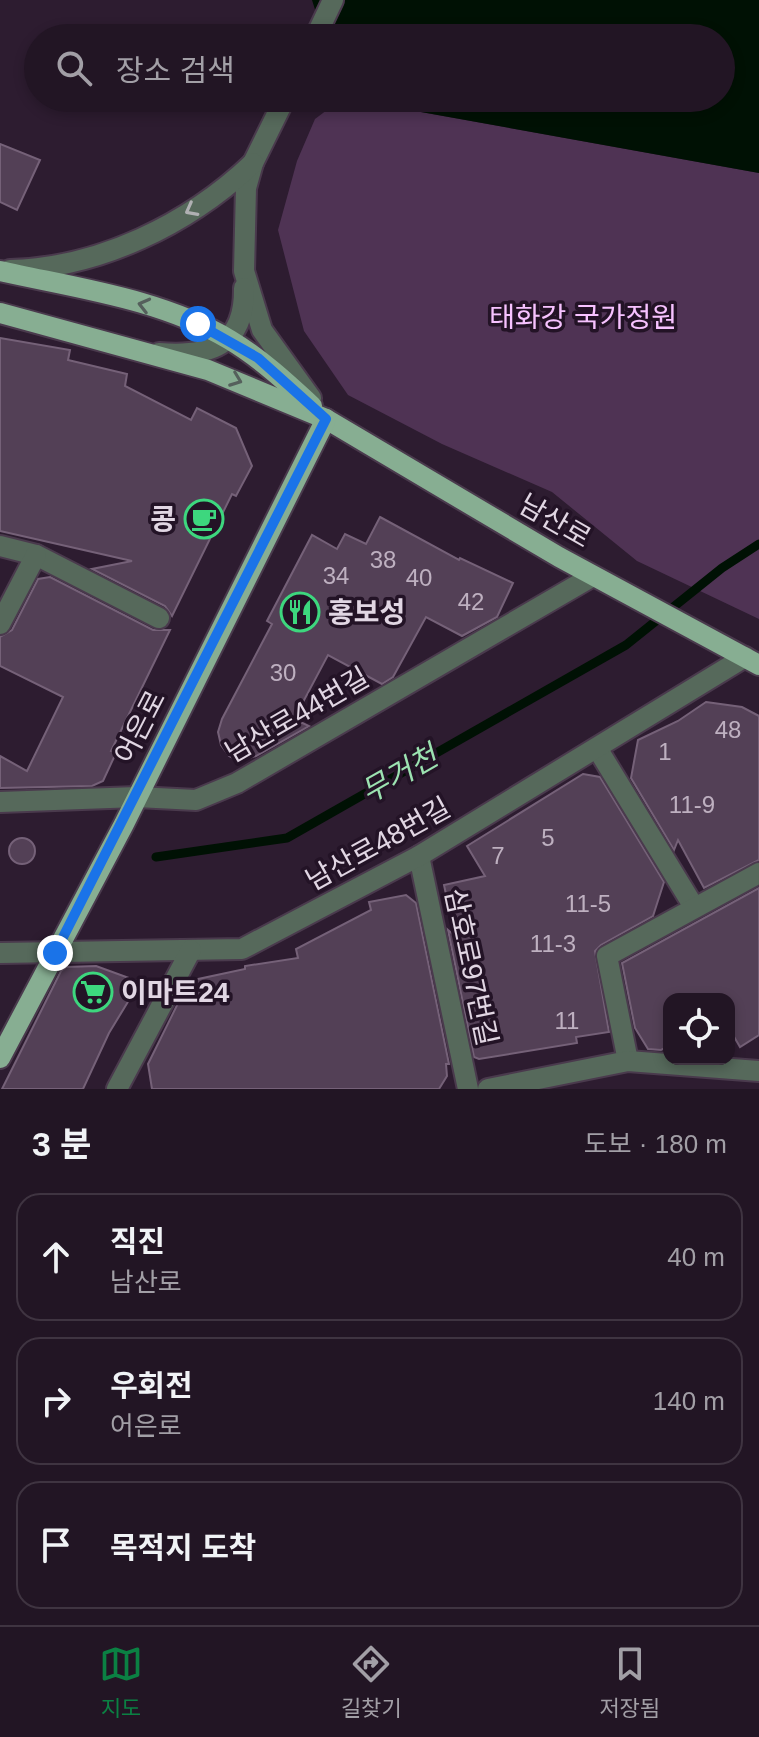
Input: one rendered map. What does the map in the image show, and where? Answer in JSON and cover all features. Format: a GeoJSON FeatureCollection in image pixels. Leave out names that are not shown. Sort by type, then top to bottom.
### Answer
{"type":"FeatureCollection","features":[{"type":"Feature","properties":{"kind":"main road","name":"남산로"},"geometry":{"type":"LineString","coordinates":[[0,270],[163,310],[229,339],[267,366],[326,419]]}},
{"type":"Feature","properties":{"kind":"main road","name":"남산로"},"geometry":{"type":"LineString","coordinates":[[0,313],[151,352],[252,386],[326,419],[601,580],[752,661]]}},
{"type":"Feature","properties":{"kind":"main road","name":"어은로"},"geometry":{"type":"LineString","coordinates":[[0,1058],[124,824],[326,419]]}},
{"type":"Feature","properties":{"kind":"street"},"geometry":{"type":"LineString","coordinates":[[322,24],[333,0]]}},
{"type":"Feature","properties":{"kind":"street"},"geometry":{"type":"LineString","coordinates":[[151,352],[179,354],[210,351],[229,339],[239,322],[244,300],[243,220],[253,163],[278,112]]}},
{"type":"Feature","properties":{"kind":"street"},"geometry":{"type":"LineString","coordinates":[[0,270],[58,266],[114,250],[208,201],[253,163]]}},
{"type":"Feature","properties":{"kind":"street"},"geometry":{"type":"LineString","coordinates":[[244,271],[262,330],[326,419]]}},
{"type":"Feature","properties":{"kind":"street"},"geometry":{"type":"LineString","coordinates":[[0,546],[36,555],[159,618]]}},
{"type":"Feature","properties":{"kind":"street"},"geometry":{"type":"LineString","coordinates":[[0,624],[36,555]]}},
{"type":"Feature","properties":{"kind":"street","name":"남산로44번길"},"geometry":{"type":"LineString","coordinates":[[0,802],[137,797],[196,800],[237,783],[601,580]]}},
{"type":"Feature","properties":{"kind":"street","name":"남산로48번길"},"geometry":{"type":"LineString","coordinates":[[0,953],[242,949],[419,856],[597,748],[752,661]]}},
{"type":"Feature","properties":{"kind":"street"},"geometry":{"type":"LineString","coordinates":[[597,748],[694,907]]}},
{"type":"Feature","properties":{"kind":"street","name":"삼호로97번길"},"geometry":{"type":"LineString","coordinates":[[419,856],[468,1089]]}},
{"type":"Feature","properties":{"kind":"street"},"geometry":{"type":"LineString","coordinates":[[628,1061],[607,956],[759,873]]}},
{"type":"Feature","properties":{"kind":"street"},"geometry":{"type":"LineString","coordinates":[[117,1089],[191,950]]}},
{"type":"Feature","properties":{"kind":"street"},"geometry":{"type":"LineString","coordinates":[[488,1089],[628,1061],[759,1071]]}},
{"type":"Feature","properties":{"kind":"green space","name":"태화강 국가정원"},"geometry":{"type":"Polygon","coordinates":[[[324,112],[421,112],[759,173],[759,619],[637,561],[552,492],[442,444],[348,395],[304,331],[278,230],[297,161],[315,119],[324,112]]]}},
{"type":"Feature","properties":{"kind":"shaded area"},"geometry":{"type":"Polygon","coordinates":[[[312,0],[759,0],[759,173],[421,112],[735,112],[735,24],[320,24],[312,0]]]}},
{"type":"Feature","properties":{"kind":"building"},"geometry":{"type":"Polygon","coordinates":[[[0,144],[40,160],[17,210],[0,202],[0,144]]]}},
{"type":"Feature","properties":{"kind":"building"},"geometry":{"type":"Polygon","coordinates":[[[0,338],[70,350],[68,360],[127,374],[125,386],[191,420],[197,408],[236,428],[252,466],[236,496],[232,494],[172,616],[165,606],[92,569],[132,561],[0,531],[0,338]]]}},
{"type":"Feature","properties":{"kind":"building"},"geometry":{"type":"Polygon","coordinates":[[[380,517],[459,560],[513,583],[497,617],[462,636],[426,617],[393,677],[382,684],[328,655],[294,719],[309,726],[256,756],[239,761],[229,756],[221,745],[218,732],[222,719],[272,624],[267,621],[312,535],[337,549],[345,534],[366,544],[380,517]]]}},
{"type":"Feature","properties":{"kind":"building"},"geometry":{"type":"Polygon","coordinates":[[[50,577],[153,630],[170,630],[111,751],[116,753],[103,781],[92,786],[0,788],[0,756],[27,771],[63,697],[0,666],[0,637],[12,630],[38,579],[50,577]]]}},
{"type":"Feature","properties":{"kind":"building"},"geometry":{"type":"Polygon","coordinates":[[[706,702],[742,707],[759,716],[759,860],[704,888],[678,840],[674,850],[631,778],[638,740],[678,721],[706,702]]]}},
{"type":"Feature","properties":{"kind":"building"},"geometry":{"type":"Polygon","coordinates":[[[583,774],[600,777],[664,882],[653,916],[595,951],[609,1032],[576,1037],[577,1043],[479,1059],[474,1057],[448,930],[455,936],[444,885],[485,876],[467,846],[583,774]]]}},
{"type":"Feature","properties":{"kind":"building"},"geometry":{"type":"Polygon","coordinates":[[[22,838],[31,842],[35,851],[31,860],[22,864],[13,860],[9,851],[13,842],[22,838]]]}},
{"type":"Feature","properties":{"kind":"building"},"geometry":{"type":"Polygon","coordinates":[[[759,888],[759,1035],[740,1047],[735,1038],[735,993],[663,993],[663,1049],[648,1049],[635,1028],[622,963],[759,888]]]}},
{"type":"Feature","properties":{"kind":"building"},"geometry":{"type":"Polygon","coordinates":[[[406,895],[416,903],[449,1064],[446,1064],[447,1076],[439,1089],[152,1089],[148,1064],[189,981],[245,969],[245,966],[298,958],[296,949],[371,910],[369,902],[406,895]]]}},
{"type":"Feature","properties":{"kind":"building"},"geometry":{"type":"Polygon","coordinates":[[[96,966],[140,982],[109,1033],[83,1089],[2,1089],[61,971],[66,967],[96,966]]]}},
{"type":"Feature","properties":{"kind":"waterway","name":"무거천"},"geometry":{"type":"LineString","coordinates":[[156,857],[287,838],[626,645],[722,568],[759,544]]}},
{"type":"Feature","properties":{"kind":"place","name":"콩"},"geometry":{"type":"Point","coordinates":[204,519]}},
{"type":"Feature","properties":{"kind":"place","name":"홍보성"},"geometry":{"type":"Point","coordinates":[300,612]}},
{"type":"Feature","properties":{"kind":"place","name":"이마트24"},"geometry":{"type":"Point","coordinates":[93,992]}},
{"type":"Feature","properties":{"kind":"route"},"geometry":{"type":"LineString","coordinates":[[55,953],[124,824],[326,419],[258,358],[198,324]]}}]}
